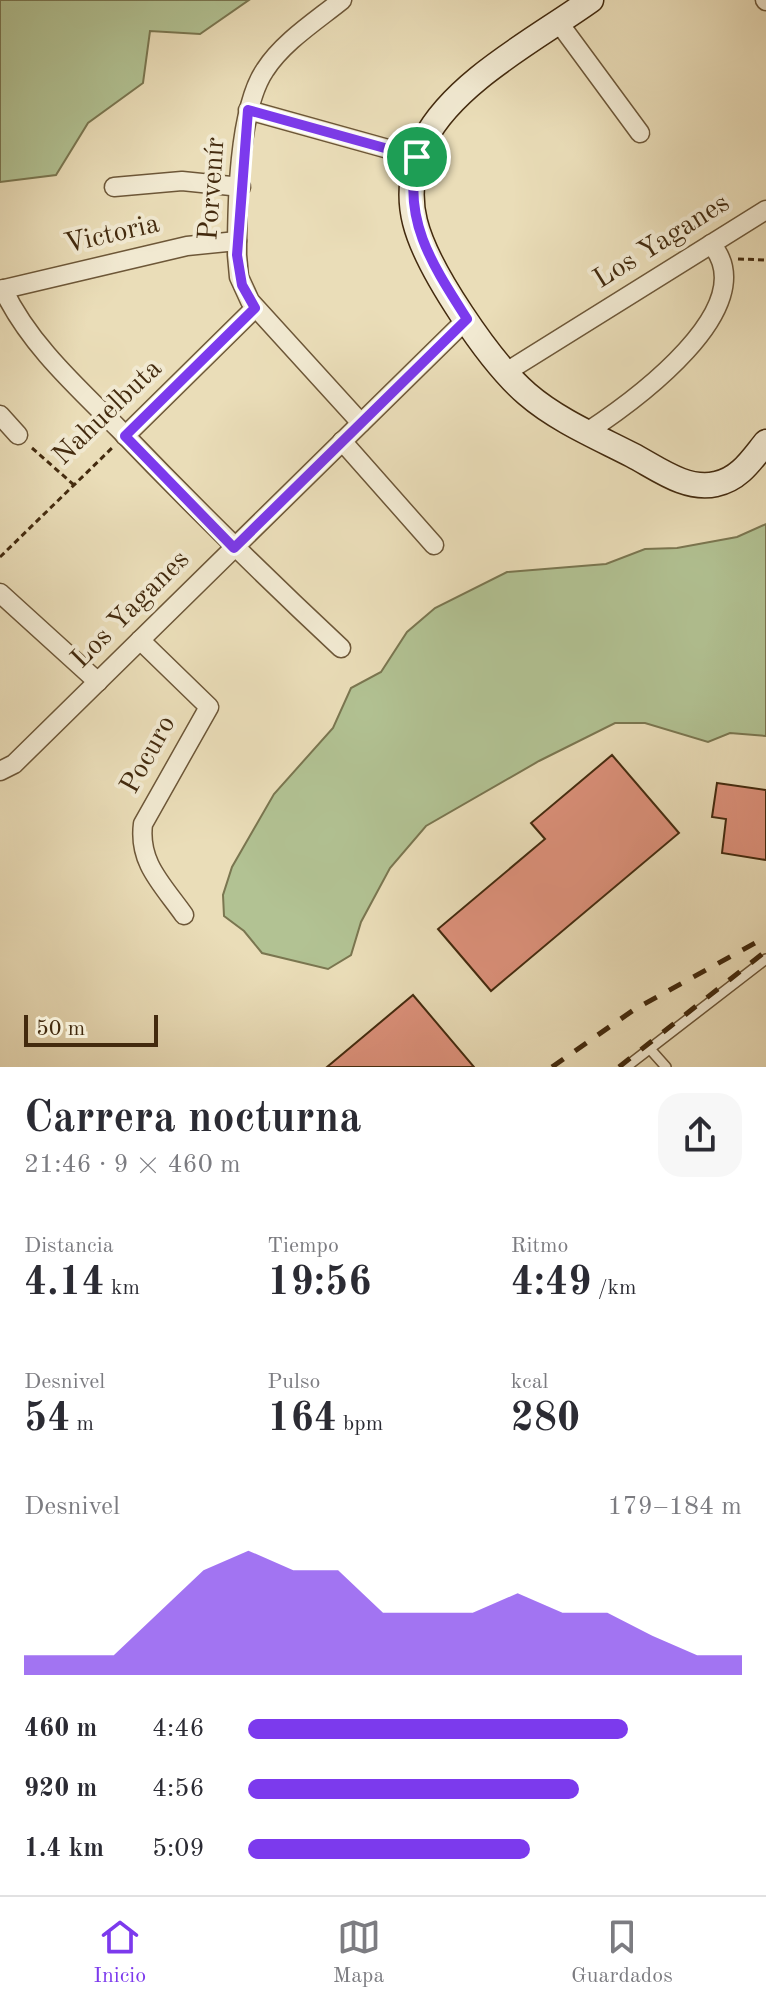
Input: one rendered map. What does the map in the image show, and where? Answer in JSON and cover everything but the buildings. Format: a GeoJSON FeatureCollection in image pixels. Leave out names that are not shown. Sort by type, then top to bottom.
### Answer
{"type":"FeatureCollection","features":[{"type":"Feature","properties":{"kind":"street","name":"Porvenír"},"geometry":{"type":"LineString","coordinates":[[342,0],[277,55],[257,84],[248,110],[237,241],[239,277],[255,308],[361,423]]}},
{"type":"Feature","properties":{"kind":"street"},"geometry":{"type":"LineString","coordinates":[[591,0],[456,98],[431,128],[417,157],[412,187],[415,223],[432,263],[467,319],[506,372],[530,396],[587,432],[695,485],[717,484],[736,476],[766,442]]}},
{"type":"Feature","properties":{"kind":"street"},"geometry":{"type":"LineString","coordinates":[[559,23],[640,133]]}},
{"type":"Feature","properties":{"kind":"street"},"geometry":{"type":"LineString","coordinates":[[248,110],[417,157]]}},
{"type":"Feature","properties":{"kind":"street"},"geometry":{"type":"LineString","coordinates":[[114,187],[182,181],[241,187]]}},
{"type":"Feature","properties":{"kind":"street","name":"Los Yaganes"},"geometry":{"type":"LineString","coordinates":[[506,372],[766,210]]}},
{"type":"Feature","properties":{"kind":"street","name":"Victoria"},"geometry":{"type":"LineString","coordinates":[[1,289],[187,246],[237,241]]}},
{"type":"Feature","properties":{"kind":"street"},"geometry":{"type":"LineString","coordinates":[[587,432],[669,378],[711,338],[733,294],[735,275],[730,259],[711,244]]}},
{"type":"Feature","properties":{"kind":"street"},"geometry":{"type":"LineString","coordinates":[[1,289],[13,311],[37,342],[125,436],[234,548],[341,648]]}},
{"type":"Feature","properties":{"kind":"street","name":"Nahuelbuta"},"geometry":{"type":"LineString","coordinates":[[125,436],[255,308]]}},
{"type":"Feature","properties":{"kind":"street","name":"Los Yaganes"},"geometry":{"type":"LineString","coordinates":[[1,771],[14,764],[467,319]]}},
{"type":"Feature","properties":{"kind":"street"},"geometry":{"type":"LineString","coordinates":[[0,415],[18,435]]}},
{"type":"Feature","properties":{"kind":"street"},"geometry":{"type":"LineString","coordinates":[[342,441],[434,545]]}},
{"type":"Feature","properties":{"kind":"street"},"geometry":{"type":"LineString","coordinates":[[0,593],[98,682]]}},
{"type":"Feature","properties":{"kind":"street","name":"Pocuro"},"geometry":{"type":"LineString","coordinates":[[140,640],[209,707],[143,824],[144,858],[184,915]]}},
{"type":"Feature","properties":{"kind":"lane"},"geometry":{"type":"LineString","coordinates":[[626,1067],[766,959]]}},
{"type":"Feature","properties":{"kind":"lane"},"geometry":{"type":"LineString","coordinates":[[650,1049],[666,1067]]}},
{"type":"Feature","properties":{"kind":"path"},"geometry":{"type":"LineString","coordinates":[[730,259],[766,260]]}},
{"type":"Feature","properties":{"kind":"path"},"geometry":{"type":"LineString","coordinates":[[18,435],[74,485]]}},
{"type":"Feature","properties":{"kind":"path","name":"Nahuelbuta"},"geometry":{"type":"LineString","coordinates":[[0,557],[125,436]]}},
{"type":"Feature","properties":{"kind":"green space"},"geometry":{"type":"Polygon","coordinates":[[[0,0],[249,0],[200,34],[150,31],[143,83],[88,123],[56,175],[0,182],[0,0]]]}},
{"type":"Feature","properties":{"kind":"green space"},"geometry":{"type":"Polygon","coordinates":[[[766,524],[766,736],[730,733],[708,742],[645,723],[615,723],[539,761],[426,826],[390,868],[361,922],[351,955],[328,969],[262,953],[244,931],[224,916],[223,895],[232,867],[274,794],[333,728],[351,688],[381,672],[407,632],[435,608],[507,572],[606,564],[645,549],[677,548],[737,537],[766,524]]]}},
{"type":"Feature","properties":{"kind":"railway"},"geometry":{"type":"LineString","coordinates":[[552,1067],[635,1009],[766,937]]}},
{"type":"Feature","properties":{"kind":"railway"},"geometry":{"type":"LineString","coordinates":[[619,1067],[766,951]]}},
{"type":"Feature","properties":{"kind":"route"},"geometry":{"type":"LineString","coordinates":[[248,110],[417,157],[412,187],[415,223],[432,263],[467,319],[234,548],[125,436],[255,308],[245,294],[237,255],[248,110]]}}]}
